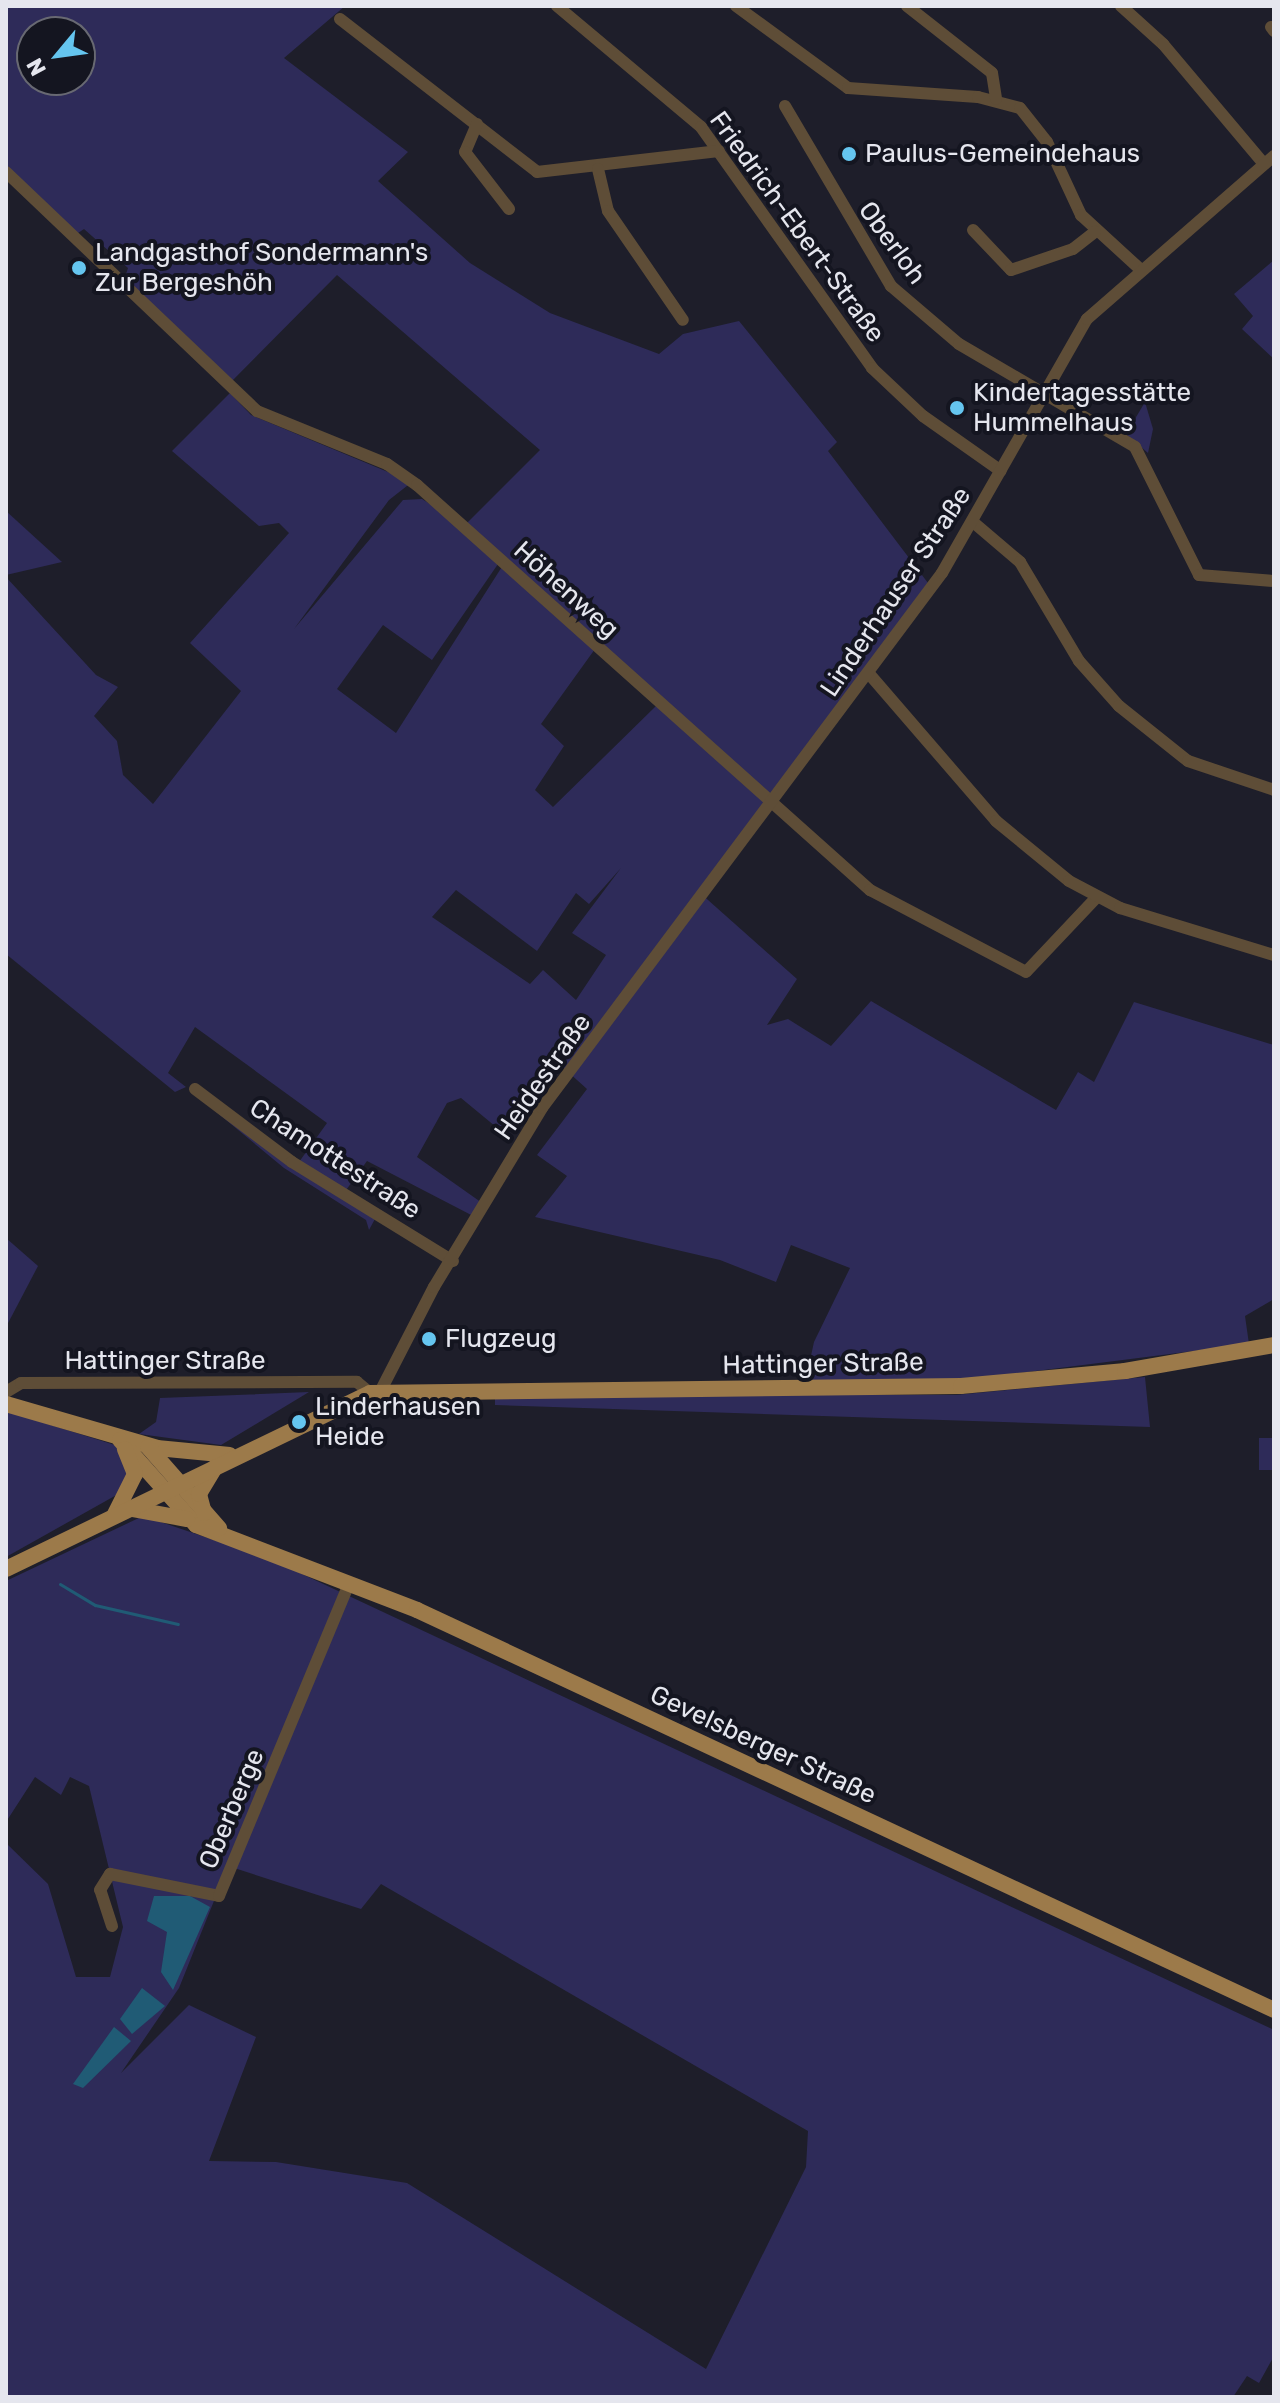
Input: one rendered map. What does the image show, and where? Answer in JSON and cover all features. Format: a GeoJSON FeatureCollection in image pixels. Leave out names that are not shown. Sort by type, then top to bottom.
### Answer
{"type":"FeatureCollection","features":[{"type":"Feature","properties":{"kind":"main road","name":"Hattinger Straße"},"geometry":{"type":"LineString","coordinates":[[6,1569],[236,1454],[375,1392],[961,1386],[1125,1371],[1274,1345]]}},
{"type":"Feature","properties":{"kind":"main road","name":"Gevelsberger Straße"},"geometry":{"type":"LineString","coordinates":[[6,1404],[147,1446],[236,1454]]}},
{"type":"Feature","properties":{"kind":"main road","name":"Gevelsberger Straße"},"geometry":{"type":"LineString","coordinates":[[114,1438],[228,1535]]}},
{"type":"Feature","properties":{"kind":"main road"},"geometry":{"type":"LineString","coordinates":[[114,1438],[130,1454],[135,1474],[120,1512],[188,1520]]}},
{"type":"Feature","properties":{"kind":"main road","name":"Gevelsberger Straße"},"geometry":{"type":"LineString","coordinates":[[147,1446],[173,1486],[188,1520],[349,1583],[1274,2010]]}},
{"type":"Feature","properties":{"kind":"main road"},"geometry":{"type":"LineString","coordinates":[[206,1518],[199,1494],[219,1463]]}},
{"type":"Feature","properties":{"kind":"street","name":"Friedrich-Ebert-Straße"},"geometry":{"type":"LineString","coordinates":[[557,6],[656,82],[719,151],[857,352],[923,416],[1001,471]]}},
{"type":"Feature","properties":{"kind":"street"},"geometry":{"type":"LineString","coordinates":[[736,6],[848,88],[996,99],[1020,108],[1037,127],[1095,232],[1140,269]]}},
{"type":"Feature","properties":{"kind":"street"},"geometry":{"type":"LineString","coordinates":[[907,6],[992,73],[996,99]]}},
{"type":"Feature","properties":{"kind":"street"},"geometry":{"type":"LineString","coordinates":[[1121,6],[1163,44],[1269,160]]}},
{"type":"Feature","properties":{"kind":"street"},"geometry":{"type":"LineString","coordinates":[[340,19],[537,172],[598,169],[719,151]]}},
{"type":"Feature","properties":{"kind":"street","name":"Oberloh"},"geometry":{"type":"LineString","coordinates":[[785,106],[891,286],[959,344],[1143,455],[1199,575],[1274,581]]}},
{"type":"Feature","properties":{"kind":"street"},"geometry":{"type":"LineString","coordinates":[[477,124],[465,152],[509,209]]}},
{"type":"Feature","properties":{"kind":"street","name":"Linderhauser Straße"},"geometry":{"type":"LineString","coordinates":[[771,806],[871,676],[973,522],[1095,308],[1269,160]]}},
{"type":"Feature","properties":{"kind":"street"},"geometry":{"type":"LineString","coordinates":[[598,169],[608,211],[683,320]]}},
{"type":"Feature","properties":{"kind":"street","name":"Höhenweg"},"geometry":{"type":"LineString","coordinates":[[6,172],[257,411],[387,464],[417,485],[771,806],[870,890],[1026,972],[1096,898]]}},
{"type":"Feature","properties":{"kind":"street"},"geometry":{"type":"LineString","coordinates":[[973,230],[1011,270],[1073,249],[1095,232]]}},
{"type":"Feature","properties":{"kind":"street"},"geometry":{"type":"LineString","coordinates":[[973,522],[1020,562],[1079,661],[1119,706],[1188,761],[1274,790]]}},
{"type":"Feature","properties":{"kind":"street"},"geometry":{"type":"LineString","coordinates":[[871,676],[996,821],[1096,898],[1274,955]]}},
{"type":"Feature","properties":{"kind":"street","name":"Heidestraße"},"geometry":{"type":"LineString","coordinates":[[375,1392],[542,1108],[771,806]]}},
{"type":"Feature","properties":{"kind":"street","name":"Chamottestraße"},"geometry":{"type":"LineString","coordinates":[[195,1089],[292,1162],[453,1261]]}},
{"type":"Feature","properties":{"kind":"street","name":"Hattinger Straße"},"geometry":{"type":"LineString","coordinates":[[6,1392],[21,1383],[357,1382],[375,1392]]}},
{"type":"Feature","properties":{"kind":"street","name":"Oberberge"},"geometry":{"type":"LineString","coordinates":[[112,1926],[100,1890],[110,1874],[219,1896],[349,1583]]}},
{"type":"Feature","properties":{"kind":"shaded area"},"geometry":{"type":"Polygon","coordinates":[[[6,6],[345,6],[284,58],[408,152],[378,181],[470,263],[550,313],[659,354],[683,334],[739,321],[837,442],[828,451],[928,583],[699,892],[797,979],[767,1025],[788,1019],[831,1046],[871,1001],[1056,1110],[1078,1072],[1094,1082],[1134,1002],[1274,1045],[1274,1299],[1245,1316],[1249,1344],[980,1378],[805,1383],[814,1342],[850,1268],[791,1245],[776,1282],[720,1260],[535,1217],[567,1176],[537,1155],[587,1089],[557,1062],[507,1136],[461,1098],[447,1103],[417,1157],[485,1205],[477,1218],[367,1161],[344,1193],[299,1162],[327,1123],[195,1027],[168,1073],[186,1087],[175,1092],[6,954],[6,577],[96,675],[118,687],[94,716],[117,741],[123,775],[153,804],[241,691],[190,643],[289,533],[279,523],[259,526],[172,451],[230,393],[251,415],[412,482],[389,500],[294,629],[403,500],[422,499],[438,509],[498,564],[432,660],[383,625],[337,689],[396,733],[505,562],[465,525],[540,450],[337,275],[232,381],[124,280],[128,268],[84,229],[75,235],[6,168],[6,6]],[[595,649],[541,724],[564,746],[535,790],[553,807],[656,706],[595,649]],[[621,868],[589,904],[576,893],[537,951],[456,890],[432,917],[530,984],[543,970],[576,1000],[606,955],[572,933],[621,868]]]}},
{"type":"Feature","properties":{"kind":"shaded area"},"geometry":{"type":"Polygon","coordinates":[[[1274,260],[1274,359],[1242,329],[1253,316],[1234,294],[1274,260]]]}},
{"type":"Feature","properties":{"kind":"shaded area"},"geometry":{"type":"Polygon","coordinates":[[[1145,402],[1153,429],[1148,453],[1126,434],[1145,402]]]}},
{"type":"Feature","properties":{"kind":"shaded area"},"geometry":{"type":"Polygon","coordinates":[[[6,511],[62,562],[6,575],[6,511]]]}},
{"type":"Feature","properties":{"kind":"shaded area"},"geometry":{"type":"Polygon","coordinates":[[[197,1096],[376,1217],[369,1230],[366,1220],[284,1168],[197,1096]]]}},
{"type":"Feature","properties":{"kind":"shaded area"},"geometry":{"type":"Polygon","coordinates":[[[6,1238],[38,1266],[6,1327],[6,1238]]]}},
{"type":"Feature","properties":{"kind":"shaded area"},"geometry":{"type":"Polygon","coordinates":[[[1145,1377],[1150,1427],[495,1405],[495,1395],[956,1395],[1145,1377]]]}},
{"type":"Feature","properties":{"kind":"shaded area"},"geometry":{"type":"Polygon","coordinates":[[[309,1392],[221,1445],[139,1434],[156,1422],[160,1398],[309,1392]]]}},
{"type":"Feature","properties":{"kind":"shaded area"},"geometry":{"type":"Polygon","coordinates":[[[6,1411],[115,1445],[131,1470],[120,1493],[6,1557],[6,1411]]]}},
{"type":"Feature","properties":{"kind":"shaded area"},"geometry":{"type":"Polygon","coordinates":[[[1259,1438],[1274,1438],[1274,1470],[1259,1470],[1259,1438]]]}},
{"type":"Feature","properties":{"kind":"shaded area"},"geometry":{"type":"Polygon","coordinates":[[[143,1516],[270,1559],[1274,2030],[1274,2356],[1259,2383],[1247,2376],[1233,2397],[6,2397],[6,1843],[48,1884],[76,1977],[110,1977],[123,1927],[89,1786],[70,1777],[61,1795],[35,1777],[6,1822],[6,1581],[143,1516]],[[228,1866],[179,1988],[121,2073],[189,2005],[256,2037],[209,2161],[276,2162],[407,2183],[706,2369],[806,2167],[808,2131],[381,1884],[361,1909],[228,1866]]]}},
{"type":"Feature","properties":{"kind":"water"},"geometry":{"type":"Polygon","coordinates":[[[154,1896],[190,1896],[210,1907],[173,1990],[161,1972],[167,1932],[147,1921],[154,1896]]]}},
{"type":"Feature","properties":{"kind":"water"},"geometry":{"type":"Polygon","coordinates":[[[142,1988],[165,2006],[132,2034],[120,2019],[142,1988]]]}},
{"type":"Feature","properties":{"kind":"water"},"geometry":{"type":"Polygon","coordinates":[[[114,2027],[131,2041],[83,2088],[73,2084],[114,2027]]]}},
{"type":"Feature","properties":{"kind":"waterway"},"geometry":{"type":"LineString","coordinates":[[60,1584],[95,1605],[178,1624]]}},
{"type":"Feature","properties":{"kind":"place","name":"Paulus-Gemeindehaus"},"geometry":{"type":"Point","coordinates":[849,154]}},
{"type":"Feature","properties":{"kind":"place","name":"Landgasthof Sondermann's Zur Bergeshöh"},"geometry":{"type":"Point","coordinates":[79,268]}},
{"type":"Feature","properties":{"kind":"place","name":"Kindertagesstätte Hummelhaus"},"geometry":{"type":"Point","coordinates":[957,408]}},
{"type":"Feature","properties":{"kind":"place","name":"Flugzeug"},"geometry":{"type":"Point","coordinates":[429,1339]}},
{"type":"Feature","properties":{"kind":"place","name":"Linderhausen Heide"},"geometry":{"type":"Point","coordinates":[299,1422]}}]}
